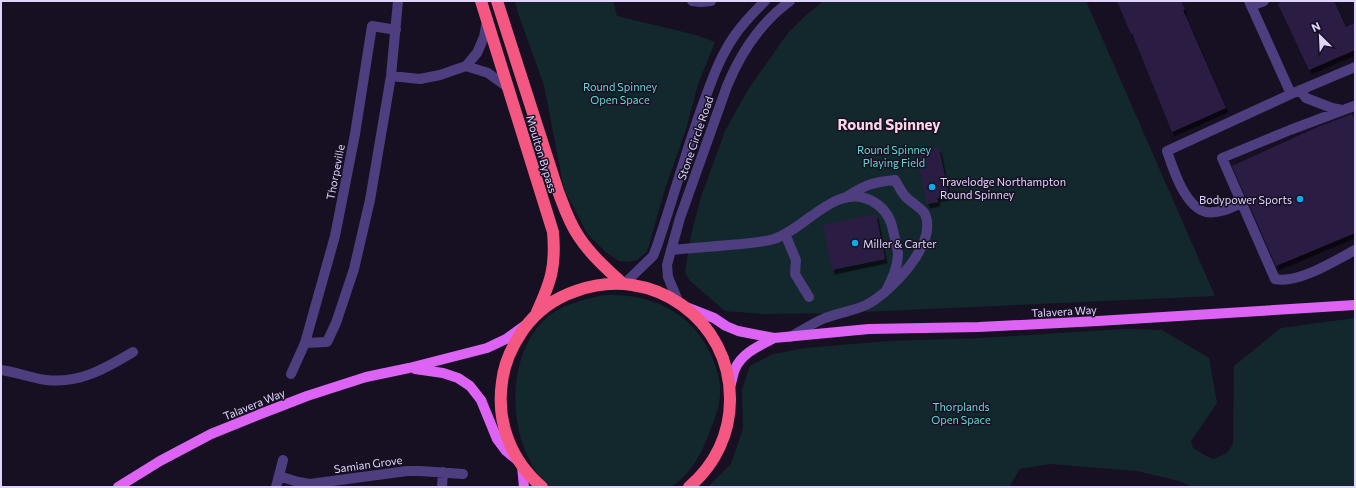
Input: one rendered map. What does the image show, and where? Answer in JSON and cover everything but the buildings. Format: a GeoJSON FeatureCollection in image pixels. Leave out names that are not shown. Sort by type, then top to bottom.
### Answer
{"type":"FeatureCollection","features":[{"type":"Feature","properties":{"kind":"highway","name":"Moulton Bypass"},"geometry":{"type":"LineString","coordinates":[[481,1],[552,232],[555,252],[553,272],[546,292],[532,320]]}},
{"type":"Feature","properties":{"kind":"highway","name":"Moulton Bypass"},"geometry":{"type":"LineString","coordinates":[[497,1],[567,217],[579,238],[600,262],[623,284]]}},
{"type":"Feature","properties":{"kind":"highway"},"geometry":{"type":"LineString","coordinates":[[542,487],[534,481],[520,464],[510,446],[504,429],[500,410],[500,392],[508,356],[517,339],[532,320],[551,303],[561,297],[584,288],[603,284],[638,285],[652,289],[681,303],[703,324],[716,341],[725,361],[730,387],[730,412],[724,437],[713,460],[693,485]]}},
{"type":"Feature","properties":{"kind":"main road","name":"Talavera Way"},"geometry":{"type":"LineString","coordinates":[[681,303],[738,331],[774,338],[869,330],[1098,322],[1355,305]]}},
{"type":"Feature","properties":{"kind":"main road","name":"Talavera Way"},"geometry":{"type":"LineString","coordinates":[[118,487],[160,460],[211,434],[263,412],[366,377],[409,368],[487,348],[506,339],[532,320]]}},
{"type":"Feature","properties":{"kind":"main road","name":"Talavera Way"},"geometry":{"type":"LineString","coordinates":[[730,387],[735,369],[741,360],[755,348],[774,338]]}},
{"type":"Feature","properties":{"kind":"main road","name":"Talavera Way"},"geometry":{"type":"LineString","coordinates":[[409,368],[443,373],[458,378],[470,386],[481,400],[497,439],[506,451],[520,464]]}},
{"type":"Feature","properties":{"kind":"main road"},"geometry":{"type":"LineString","coordinates":[[520,464],[524,487]]}},
{"type":"Feature","properties":{"kind":"street"},"geometry":{"type":"LineString","coordinates":[[305,343],[327,342],[336,323],[354,270],[375,172],[391,76],[398,1]]}},
{"type":"Feature","properties":{"kind":"street"},"geometry":{"type":"LineString","coordinates":[[692,1],[711,1]]}},
{"type":"Feature","properties":{"kind":"street","name":"Stone Circle Road"},"geometry":{"type":"LineString","coordinates":[[623,284],[653,256],[698,117],[723,55],[735,35],[751,15],[765,1]]}},
{"type":"Feature","properties":{"kind":"street","name":"Stone Circle Road"},"geometry":{"type":"LineString","coordinates":[[681,303],[668,277],[667,265],[680,218],[712,125],[736,65],[759,30],[772,16],[790,1]]}},
{"type":"Feature","properties":{"kind":"street"},"geometry":{"type":"LineString","coordinates":[[1264,1],[1250,4],[1296,92],[1306,98],[1332,108],[1342,110]]}},
{"type":"Feature","properties":{"kind":"street"},"geometry":{"type":"LineString","coordinates":[[391,76],[420,79],[440,75],[466,66],[477,53],[484,37],[486,20]]}},
{"type":"Feature","properties":{"kind":"street","name":"Thorpeville"},"geometry":{"type":"LineString","coordinates":[[291,374],[305,343],[335,236],[355,134],[372,26],[396,30]]}},
{"type":"Feature","properties":{"kind":"street"},"geometry":{"type":"LineString","coordinates":[[466,66],[488,73],[506,86]]}},
{"type":"Feature","properties":{"kind":"street"},"geometry":{"type":"LineString","coordinates":[[1241,203],[1220,211],[1206,212],[1199,209],[1188,198],[1178,183],[1167,151],[1266,105],[1355,67]]}},
{"type":"Feature","properties":{"kind":"street"},"geometry":{"type":"LineString","coordinates":[[1354,106],[1222,158],[1275,279],[1282,281],[1306,275],[1355,250]]}},
{"type":"Feature","properties":{"kind":"street"},"geometry":{"type":"LineString","coordinates":[[671,250],[760,242],[785,234],[826,206],[845,198],[859,188],[874,182],[895,180],[904,195],[924,213],[928,226],[922,248],[905,273],[866,305],[825,318],[790,337]]}},
{"type":"Feature","properties":{"kind":"street"},"geometry":{"type":"LineString","coordinates":[[845,198],[866,198],[874,202],[886,212],[890,220],[898,252],[897,263],[893,276],[886,290]]}},
{"type":"Feature","properties":{"kind":"street"},"geometry":{"type":"LineString","coordinates":[[785,234],[796,260],[795,274],[809,297]]}},
{"type":"Feature","properties":{"kind":"street"},"geometry":{"type":"LineString","coordinates":[[1,370],[13,371],[46,380],[60,381],[90,375],[103,370],[133,352]]}},
{"type":"Feature","properties":{"kind":"street"},"geometry":{"type":"LineString","coordinates":[[276,487],[283,460]]}},
{"type":"Feature","properties":{"kind":"street","name":"Samian Grove"},"geometry":{"type":"LineString","coordinates":[[278,476],[310,484],[355,483],[407,471],[462,474]]}},
{"type":"Feature","properties":{"kind":"street"},"geometry":{"type":"LineString","coordinates":[[442,487],[443,472]]}},
{"type":"Feature","properties":{"kind":"green space","name":"Round Spinney Open Space"},"geometry":{"type":"Polygon","coordinates":[[[515,1],[613,1],[617,16],[696,35],[715,42],[698,84],[686,129],[665,189],[647,252],[637,260],[628,262],[619,261],[607,253],[588,235],[564,189],[544,85],[515,1]]]}},
{"type":"Feature","properties":{"kind":"green space","name":"Round Spinney Playing Field"},"geometry":{"type":"Polygon","coordinates":[[[823,1],[1086,1],[1215,296],[838,313],[764,314],[725,311],[690,281],[685,272],[691,235],[701,197],[725,131],[749,88],[788,33],[823,1]]]}},
{"type":"Feature","properties":{"kind":"green space"},"geometry":{"type":"Polygon","coordinates":[[[605,295],[623,295],[640,298],[657,303],[672,310],[697,331],[714,362],[719,378],[720,391],[714,421],[702,451],[694,464],[678,482],[671,487],[551,487],[536,471],[526,452],[519,429],[516,405],[517,381],[522,358],[531,337],[544,320],[557,310],[589,298],[605,295]]]}},
{"type":"Feature","properties":{"kind":"green space","name":"Thorplands Open Space"},"geometry":{"type":"Polygon","coordinates":[[[1355,318],[1355,487],[1193,487],[1179,481],[1137,471],[1050,464],[1020,469],[1009,487],[708,487],[731,464],[743,429],[742,390],[750,366],[773,354],[806,348],[889,341],[981,338],[1125,329],[1162,330],[1209,358],[1217,403],[1191,441],[1193,448],[1214,459],[1228,452],[1233,444],[1234,366],[1281,328],[1355,318]]]}},
{"type":"Feature","properties":{"kind":"place","name":"Travelodge Northampton Round Spinney"},"geometry":{"type":"Point","coordinates":[932,187]}},
{"type":"Feature","properties":{"kind":"place","name":"Bodypower Sports"},"geometry":{"type":"Point","coordinates":[1300,199]}},
{"type":"Feature","properties":{"kind":"place","name":"Miller & Carter"},"geometry":{"type":"Point","coordinates":[855,243]}},
{"type":"Feature","properties":{"kind":"district","name":"Round Spinney"},"geometry":{"type":"Point","coordinates":[889,124]}}]}
